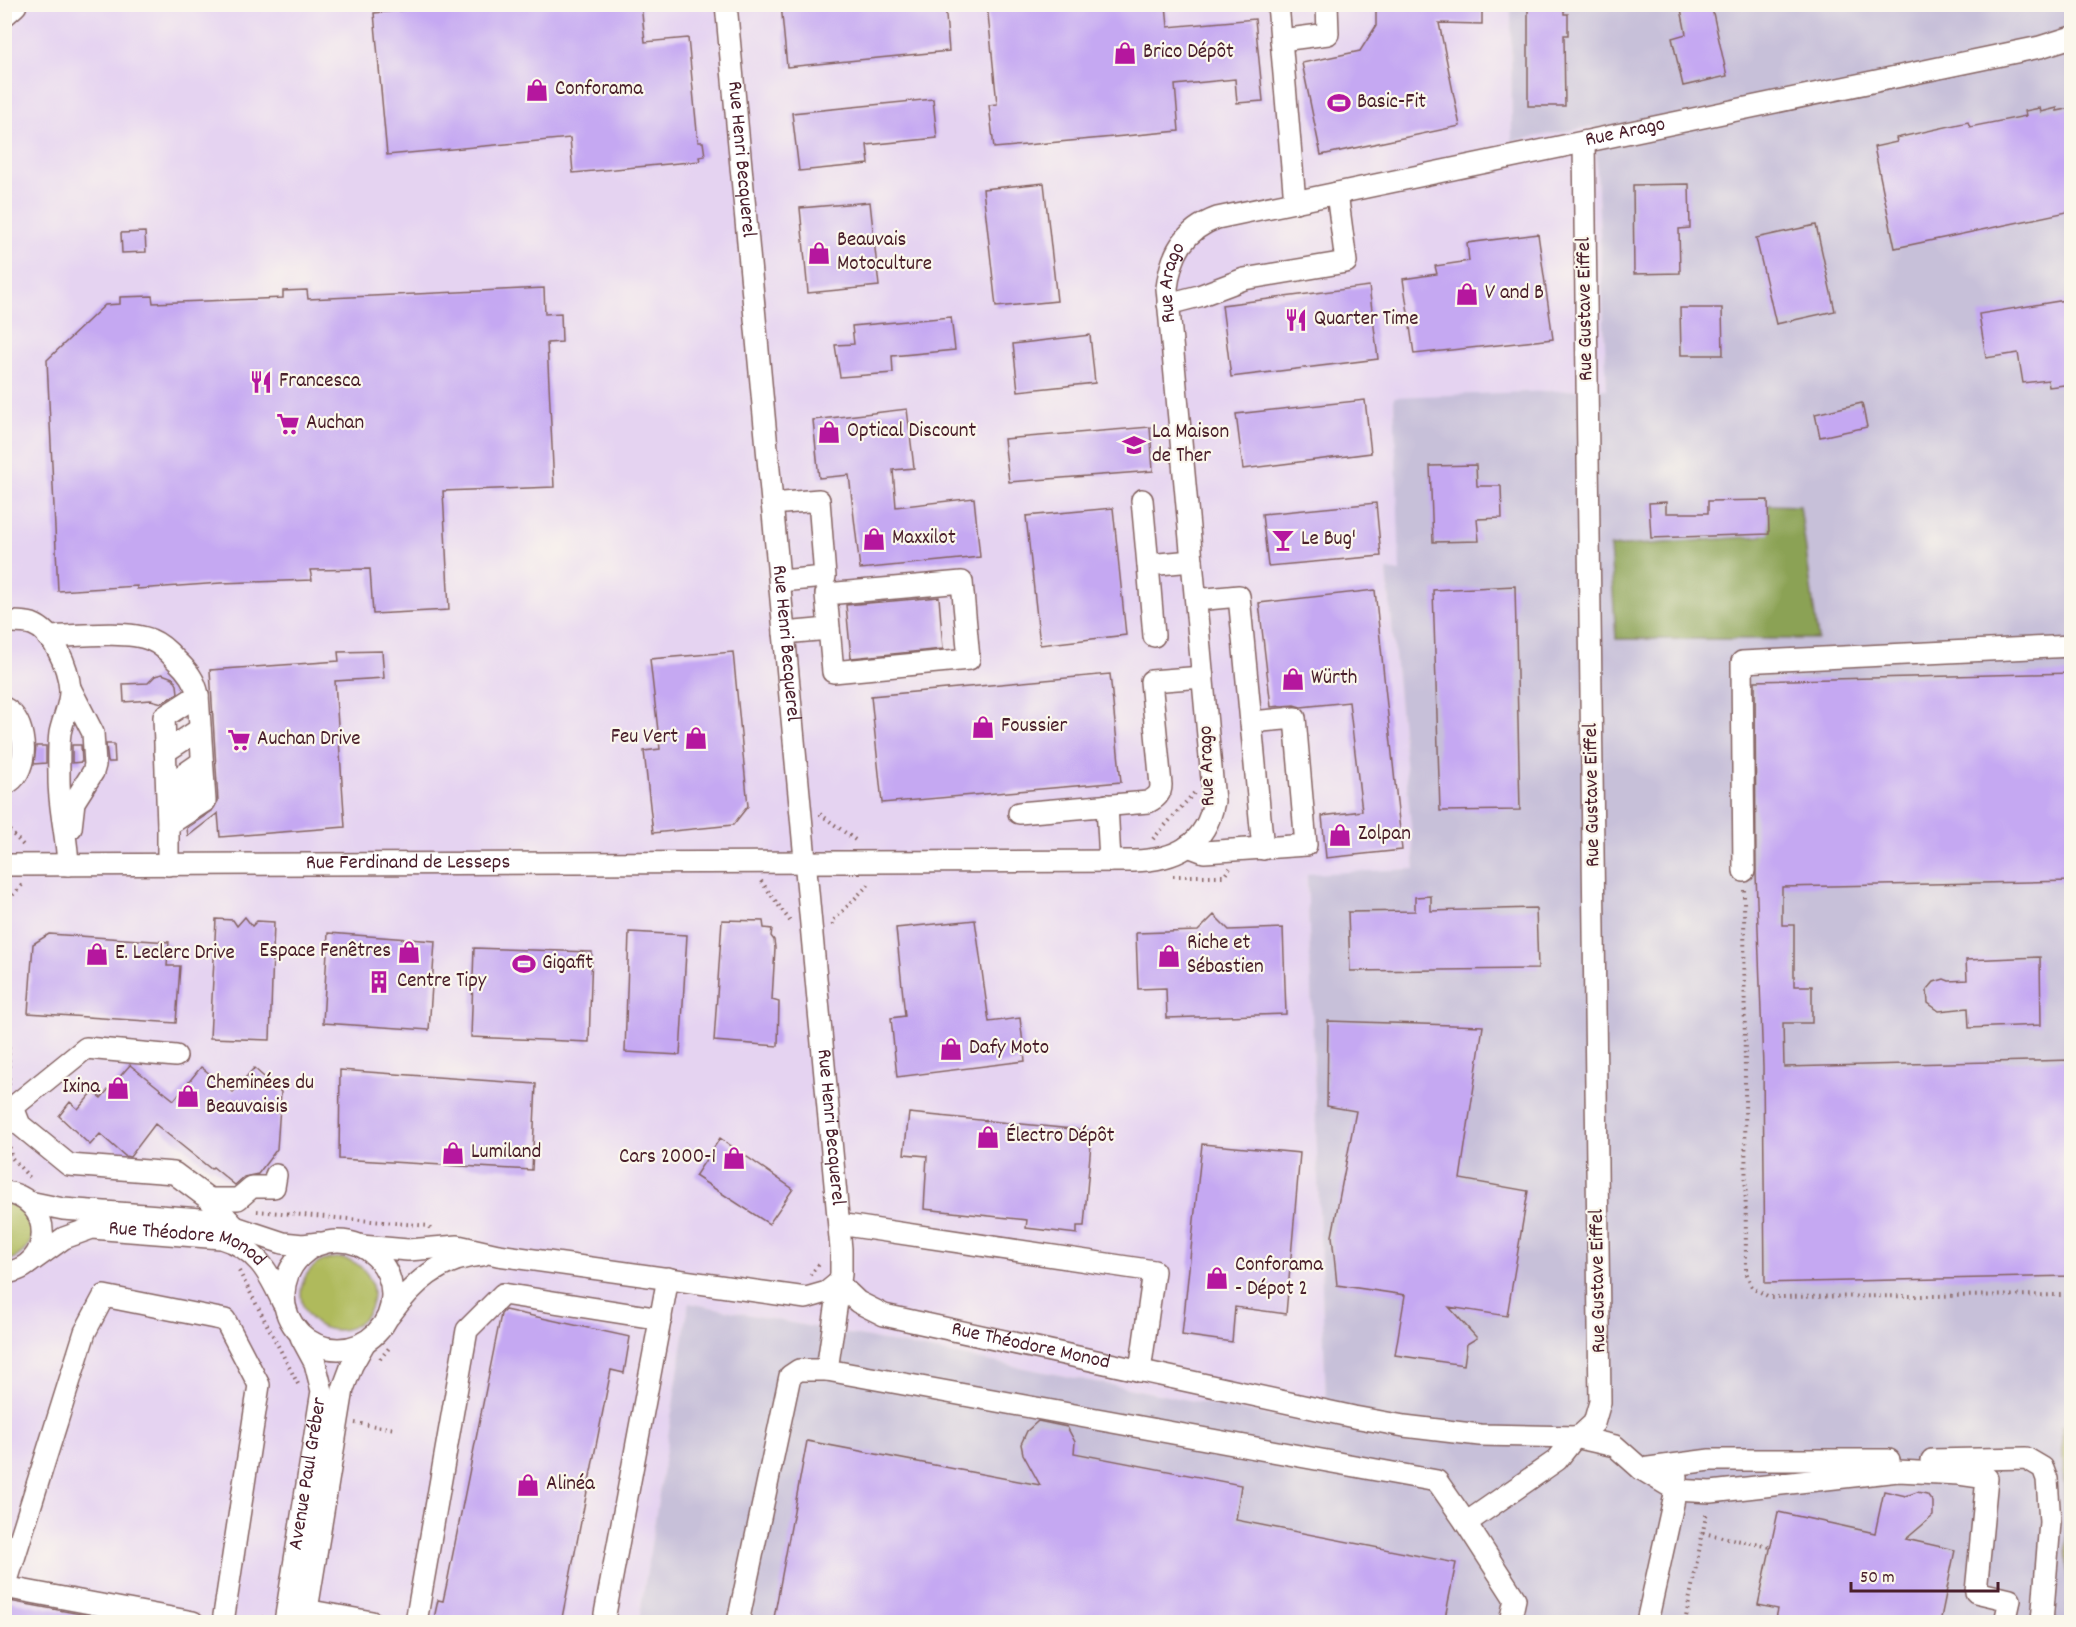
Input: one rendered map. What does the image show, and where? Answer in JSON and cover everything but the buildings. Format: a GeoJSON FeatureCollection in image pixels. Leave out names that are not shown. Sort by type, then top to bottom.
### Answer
{"type":"FeatureCollection","features":[{"type":"Feature","properties":{"kind":"street","name":"Rue Henri Becquerel"},"geometry":{"type":"LineString","coordinates":[[726,4],[842,1262],[827,1370]]}},
{"type":"Feature","properties":{"kind":"street"},"geometry":{"type":"LineString","coordinates":[[1278,4],[1296,202]]}},
{"type":"Feature","properties":{"kind":"street"},"geometry":{"type":"LineString","coordinates":[[1281,40],[1328,34],[1327,4]]}},
{"type":"Feature","properties":{"kind":"street","name":"Rue Arago"},"geometry":{"type":"LineString","coordinates":[[806,862],[1162,859],[1188,846],[1203,832],[1212,813],[1214,801],[1167,288],[1178,247],[1188,235],[1207,222],[2033,49],[2072,37]]}},
{"type":"Feature","properties":{"kind":"street","name":"Rue Gustave Eiffel"},"geometry":{"type":"LineString","coordinates":[[1466,1523],[1557,1460],[1575,1437],[1588,1430],[1598,1413],[1600,1388],[1584,142]]}},
{"type":"Feature","properties":{"kind":"street"},"geometry":{"type":"LineString","coordinates":[[1168,304],[1199,296],[1244,279],[1346,262],[1337,193]]}},
{"type":"Feature","properties":{"kind":"street"},"geometry":{"type":"LineString","coordinates":[[772,504],[819,500],[825,577],[780,581]]}},
{"type":"Feature","properties":{"kind":"street"},"geometry":{"type":"LineString","coordinates":[[1142,500],[1154,636]]}},
{"type":"Feature","properties":{"kind":"street"},"geometry":{"type":"LineString","coordinates":[[1148,565],[1192,561]]}},
{"type":"Feature","properties":{"kind":"street"},"geometry":{"type":"LineString","coordinates":[[962,582],[969,659],[833,672],[829,629],[826,594],[962,582]]}},
{"type":"Feature","properties":{"kind":"street"},"geometry":{"type":"LineString","coordinates":[[1196,600],[1239,596],[1263,849]]}},
{"type":"Feature","properties":{"kind":"street"},"geometry":{"type":"LineString","coordinates":[[4,622],[32,624],[48,637],[61,657],[70,688],[93,733],[95,765],[74,802],[71,829],[67,839]]}},
{"type":"Feature","properties":{"kind":"street"},"geometry":{"type":"LineString","coordinates":[[784,633],[829,629]]}},
{"type":"Feature","properties":{"kind":"street"},"geometry":{"type":"LineString","coordinates":[[48,637],[125,635],[144,637],[153,640],[184,667],[193,681],[201,738],[205,801],[166,779]]}},
{"type":"Feature","properties":{"kind":"street"},"geometry":{"type":"LineString","coordinates":[[1744,871],[1742,662],[2072,646]]}},
{"type":"Feature","properties":{"kind":"street"},"geometry":{"type":"LineString","coordinates":[[1019,813],[1148,802],[1160,793],[1161,785],[1151,681],[1203,677]]}},
{"type":"Feature","properties":{"kind":"street"},"geometry":{"type":"LineString","coordinates":[[68,865],[67,839],[60,805],[59,740],[69,702],[70,688]]}},
{"type":"Feature","properties":{"kind":"street"},"geometry":{"type":"LineString","coordinates":[[4,708],[14,715],[20,726],[22,757],[18,772],[4,785]]}},
{"type":"Feature","properties":{"kind":"street"},"geometry":{"type":"LineString","coordinates":[[168,865],[164,717],[201,738]]}},
{"type":"Feature","properties":{"kind":"street"},"geometry":{"type":"LineString","coordinates":[[1188,846],[1204,852],[1306,845],[1295,718],[1251,722]]}},
{"type":"Feature","properties":{"kind":"street"},"geometry":{"type":"LineString","coordinates":[[166,779],[201,738]]}},
{"type":"Feature","properties":{"kind":"street"},"geometry":{"type":"LineString","coordinates":[[166,779],[201,738]]}},
{"type":"Feature","properties":{"kind":"street"},"geometry":{"type":"LineString","coordinates":[[1107,805],[1110,861]]}},
{"type":"Feature","properties":{"kind":"street","name":"Rue Ferdinand de Lesseps"},"geometry":{"type":"LineString","coordinates":[[6,866],[806,862]]}},
{"type":"Feature","properties":{"kind":"street"},"geometry":{"type":"LineString","coordinates":[[176,1056],[86,1048],[9,1107],[20,1125],[69,1166],[174,1173],[209,1198],[235,1227]]}},
{"type":"Feature","properties":{"kind":"street"},"geometry":{"type":"LineString","coordinates":[[5,1168],[12,1189],[39,1216],[43,1233],[39,1250],[29,1263]]}},
{"type":"Feature","properties":{"kind":"street"},"geometry":{"type":"LineString","coordinates":[[209,1198],[238,1199],[252,1187],[274,1187],[276,1174]]}},
{"type":"Feature","properties":{"kind":"street","name":"Rue Théodore Monod"},"geometry":{"type":"LineString","coordinates":[[17,1196],[52,1208],[214,1220],[283,1243],[303,1245],[320,1243]]}},
{"type":"Feature","properties":{"kind":"street"},"geometry":{"type":"LineString","coordinates":[[839,1224],[1154,1271],[1140,1371]]}},
{"type":"Feature","properties":{"kind":"street","name":"Rue Théodore Monod"},"geometry":{"type":"LineString","coordinates":[[4,1274],[20,1270],[64,1238],[92,1228],[220,1238],[241,1245],[255,1256],[270,1277],[285,1309]]}},
{"type":"Feature","properties":{"kind":"street"},"geometry":{"type":"LineString","coordinates":[[498,1255],[466,1258],[436,1268],[410,1290],[379,1331],[365,1342],[341,1349],[325,1348],[310,1342],[297,1331],[285,1309],[284,1294],[288,1273],[301,1255],[320,1243],[341,1240],[361,1246],[408,1250],[458,1246],[498,1255],[806,1298],[827,1292],[838,1283]]}},
{"type":"Feature","properties":{"kind":"street"},"geometry":{"type":"LineString","coordinates":[[361,1246],[378,1258],[389,1277],[392,1298],[387,1318]]}},
{"type":"Feature","properties":{"kind":"street"},"geometry":{"type":"LineString","coordinates":[[605,1623],[668,1278]]}},
{"type":"Feature","properties":{"kind":"street","name":"Rue Théodore Monod"},"geometry":{"type":"LineString","coordinates":[[838,1283],[858,1302],[884,1315],[1354,1417],[1404,1426],[1480,1435],[1575,1437],[1615,1446],[1641,1469],[1676,1491]]}},
{"type":"Feature","properties":{"kind":"street"},"geometry":{"type":"LineString","coordinates":[[416,1623],[467,1330],[503,1294],[661,1319]]}},
{"type":"Feature","properties":{"kind":"street"},"geometry":{"type":"LineString","coordinates":[[193,1623],[5,1587],[85,1332],[104,1296],[225,1320],[259,1385],[223,1623]]}},
{"type":"Feature","properties":{"kind":"street","name":"Avenue Paul Gréber"},"geometry":{"type":"LineString","coordinates":[[290,1615],[322,1391],[315,1363],[297,1331]]}},
{"type":"Feature","properties":{"kind":"street","name":"Avenue Paul Gréber"},"geometry":{"type":"LineString","coordinates":[[290,1615],[344,1389],[352,1365],[365,1342]]}},
{"type":"Feature","properties":{"kind":"street"},"geometry":{"type":"LineString","coordinates":[[738,1623],[790,1376],[799,1370],[827,1370],[1437,1481],[1515,1599],[1510,1623]]}},
{"type":"Feature","properties":{"kind":"street"},"geometry":{"type":"LineString","coordinates":[[1641,1469],[1710,1460],[2026,1458],[2043,1468],[2047,1479],[2050,1522],[2042,1623]]}},
{"type":"Feature","properties":{"kind":"street"},"geometry":{"type":"LineString","coordinates":[[1647,1623],[1676,1491],[1677,1464]]}},
{"type":"Feature","properties":{"kind":"street"},"geometry":{"type":"LineString","coordinates":[[1676,1491],[1711,1492],[1898,1471],[1987,1478],[1976,1592],[2010,1600],[2005,1623]]}},
{"type":"Feature","properties":{"kind":"street"},"geometry":{"type":"LineString","coordinates":[[290,1615],[363,1622]]}},
{"type":"Feature","properties":{"kind":"path"},"geometry":{"type":"LineString","coordinates":[[4,785],[6,827],[26,850]]}},
{"type":"Feature","properties":{"kind":"path"},"geometry":{"type":"LineString","coordinates":[[1149,844],[1198,788]]}},
{"type":"Feature","properties":{"kind":"path"},"geometry":{"type":"LineString","coordinates":[[1744,871],[1746,1272],[1752,1287],[1769,1297],[2072,1295]]}},
{"type":"Feature","properties":{"kind":"path"},"geometry":{"type":"LineString","coordinates":[[833,928],[832,922],[878,876]]}},
{"type":"Feature","properties":{"kind":"path"},"geometry":{"type":"LineString","coordinates":[[5,1168],[11,1157],[9,1153],[7,904],[26,881]]}},
{"type":"Feature","properties":{"kind":"path"},"geometry":{"type":"LineString","coordinates":[[235,1263],[303,1394]]}},
{"type":"Feature","properties":{"kind":"path"},"geometry":{"type":"LineString","coordinates":[[351,1422],[396,1429]]}},
{"type":"Feature","properties":{"kind":"path"},"geometry":{"type":"LineString","coordinates":[[1685,1623],[1711,1492]]}},
{"type":"Feature","properties":{"kind":"path"},"geometry":{"type":"LineString","coordinates":[[1703,1533],[1770,1547]]}},
{"type":"Feature","properties":{"kind":"path"},"geometry":{"type":"LineString","coordinates":[[258,1623],[290,1615]]}},
{"type":"Feature","properties":{"kind":"shaded area"},"geometry":{"type":"Polygon","coordinates":[[[5,5],[1511,5],[1512,141],[1595,126],[1607,389],[1394,398],[1401,572],[1387,571],[1415,869],[1307,875],[1327,1427],[689,1303],[639,1622],[5,1622],[5,5]]]}},
{"type":"Feature","properties":{"kind":"shaded area"},"geometry":{"type":"Polygon","coordinates":[[[1511,5],[2071,5],[2072,1427],[2062,1427],[2069,1622],[639,1622],[689,1303],[1327,1427],[1307,874],[1415,869],[1387,570],[1400,572],[1394,397],[1607,389],[1595,126],[1512,141],[1511,5]]]}},
{"type":"Feature","properties":{"kind":"green space"},"geometry":{"type":"Polygon","coordinates":[[[1768,505],[1800,506],[1818,639],[1616,639],[1610,547],[1762,536],[1768,505]]]}},
{"type":"Feature","properties":{"kind":"green space"},"geometry":{"type":"Polygon","coordinates":[[[4,1203],[23,1210],[32,1226],[32,1234],[30,1242],[20,1254],[4,1262],[4,1203]]]}},
{"type":"Feature","properties":{"kind":"green space"},"geometry":{"type":"Polygon","coordinates":[[[337,1258],[351,1261],[363,1268],[370,1280],[373,1294],[370,1308],[363,1320],[351,1327],[337,1330],[323,1327],[311,1320],[304,1308],[301,1294],[304,1280],[311,1268],[323,1261],[337,1258]]]}},
{"type":"Feature","properties":{"kind":"green space"},"geometry":{"type":"Polygon","coordinates":[[[2062,1426],[2071,1427],[2071,1622],[2069,1622],[2062,1426]]]}},
{"type":"Feature","properties":{"kind":"place","name":"Brico Dépôt"},"geometry":{"type":"Point","coordinates":[1125,53]}},
{"type":"Feature","properties":{"kind":"place","name":"Conforama"},"geometry":{"type":"Point","coordinates":[537,90]}},
{"type":"Feature","properties":{"kind":"place","name":"Basic-Fit"},"geometry":{"type":"Point","coordinates":[1339,103]}},
{"type":"Feature","properties":{"kind":"place","name":"Beauvais Motoculture"},"geometry":{"type":"Point","coordinates":[819,253]}},
{"type":"Feature","properties":{"kind":"place","name":"V and B"},"geometry":{"type":"Point","coordinates":[1467,294]}},
{"type":"Feature","properties":{"kind":"place","name":"Quarter Time"},"geometry":{"type":"Point","coordinates":[1296,320]}},
{"type":"Feature","properties":{"kind":"place","name":"Francesca"},"geometry":{"type":"Point","coordinates":[261,382]}},
{"type":"Feature","properties":{"kind":"place","name":"Auchan"},"geometry":{"type":"Point","coordinates":[288,424]}},
{"type":"Feature","properties":{"kind":"place","name":"Optical Discount"},"geometry":{"type":"Point","coordinates":[829,432]}},
{"type":"Feature","properties":{"kind":"place","name":"La Maison de Ther"},"geometry":{"type":"Point","coordinates":[1134,445]}},
{"type":"Feature","properties":{"kind":"place","name":"Maxxilot"},"geometry":{"type":"Point","coordinates":[874,539]}},
{"type":"Feature","properties":{"kind":"place","name":"Le Bug'"},"geometry":{"type":"Point","coordinates":[1283,540]}},
{"type":"Feature","properties":{"kind":"place","name":"Würth"},"geometry":{"type":"Point","coordinates":[1293,679]}},
{"type":"Feature","properties":{"kind":"place","name":"Foussier"},"geometry":{"type":"Point","coordinates":[983,727]}},
{"type":"Feature","properties":{"kind":"place","name":"Feu Vert"},"geometry":{"type":"Point","coordinates":[696,738]}},
{"type":"Feature","properties":{"kind":"place","name":"Auchan Drive"},"geometry":{"type":"Point","coordinates":[239,740]}},
{"type":"Feature","properties":{"kind":"place","name":"Zolpan"},"geometry":{"type":"Point","coordinates":[1340,835]}},
{"type":"Feature","properties":{"kind":"place","name":"Espace Fenêtres"},"geometry":{"type":"Point","coordinates":[409,952]}},
{"type":"Feature","properties":{"kind":"place","name":"E. Leclerc Drive"},"geometry":{"type":"Point","coordinates":[97,954]}},
{"type":"Feature","properties":{"kind":"place","name":"Riche et Sébastien"},"geometry":{"type":"Point","coordinates":[1169,956]}},
{"type":"Feature","properties":{"kind":"place","name":"Gigafit"},"geometry":{"type":"Point","coordinates":[524,964]}},
{"type":"Feature","properties":{"kind":"place","name":"Centre Tipy"},"geometry":{"type":"Point","coordinates":[379,982]}},
{"type":"Feature","properties":{"kind":"place","name":"Dafy Moto"},"geometry":{"type":"Point","coordinates":[951,1049]}},
{"type":"Feature","properties":{"kind":"place","name":"Ixina"},"geometry":{"type":"Point","coordinates":[118,1088]}},
{"type":"Feature","properties":{"kind":"place","name":"Cheminées du Beauvaisis"},"geometry":{"type":"Point","coordinates":[188,1096]}},
{"type":"Feature","properties":{"kind":"place","name":"Électro Dépôt"},"geometry":{"type":"Point","coordinates":[988,1137]}},
{"type":"Feature","properties":{"kind":"place","name":"Lumiland"},"geometry":{"type":"Point","coordinates":[453,1153]}},
{"type":"Feature","properties":{"kind":"place","name":"Cars 2000-1"},"geometry":{"type":"Point","coordinates":[734,1158]}},
{"type":"Feature","properties":{"kind":"place","name":"Conforama - Dépot 2"},"geometry":{"type":"Point","coordinates":[1217,1278]}},
{"type":"Feature","properties":{"kind":"place","name":"Alinéa"},"geometry":{"type":"Point","coordinates":[528,1485]}}]}
